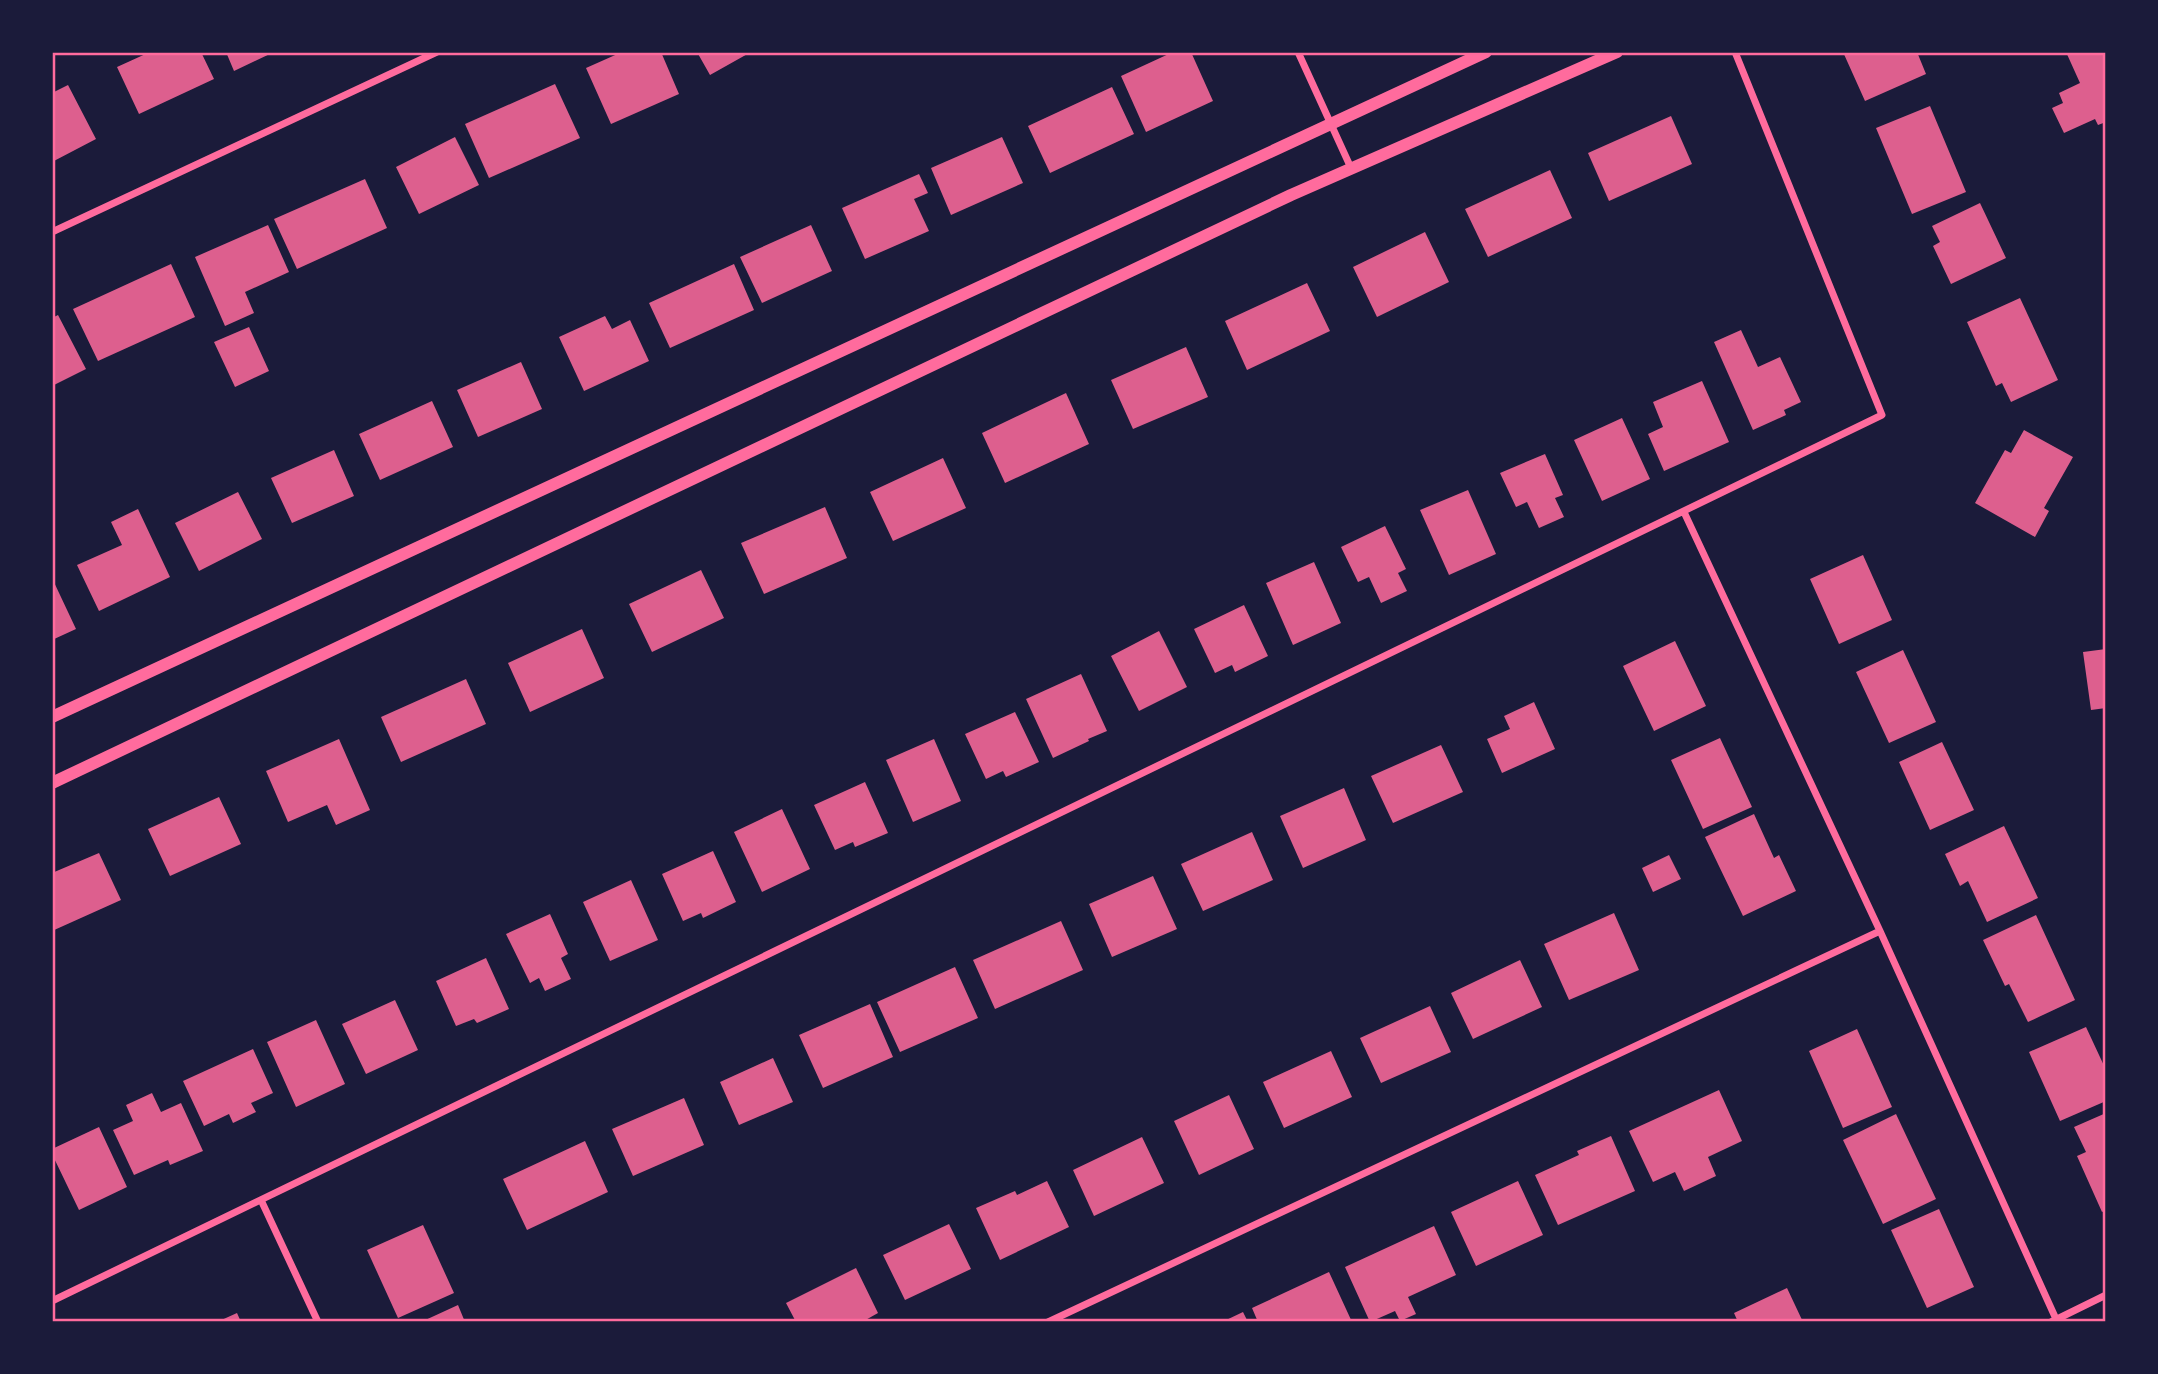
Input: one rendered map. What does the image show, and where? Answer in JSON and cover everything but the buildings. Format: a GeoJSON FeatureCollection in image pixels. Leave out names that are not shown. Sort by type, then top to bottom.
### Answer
{"type":"FeatureCollection","features":[{"type":"Feature","properties":{"kind":"street"},"geometry":{"type":"LineString","coordinates":[[52,232],[437,52]]}},
{"type":"Feature","properties":{"kind":"street"},"geometry":{"type":"LineString","coordinates":[[1298,52],[1352,169]]}},
{"type":"Feature","properties":{"kind":"street"},"geometry":{"type":"LineString","coordinates":[[52,717],[1486,52]]}},
{"type":"Feature","properties":{"kind":"street"},"geometry":{"type":"LineString","coordinates":[[52,783],[1291,195],[1617,52]]}},
{"type":"Feature","properties":{"kind":"street"},"geometry":{"type":"LineString","coordinates":[[52,1301],[1882,415],[1735,52]]}},
{"type":"Feature","properties":{"kind":"street"},"geometry":{"type":"LineString","coordinates":[[1684,512],[1880,931],[2053,1320],[2105,1295]]}},
{"type":"Feature","properties":{"kind":"street"},"geometry":{"type":"LineString","coordinates":[[1048,1321],[1880,931]]}},
{"type":"Feature","properties":{"kind":"street"},"geometry":{"type":"LineString","coordinates":[[261,1200],[318,1321]]}}]}
